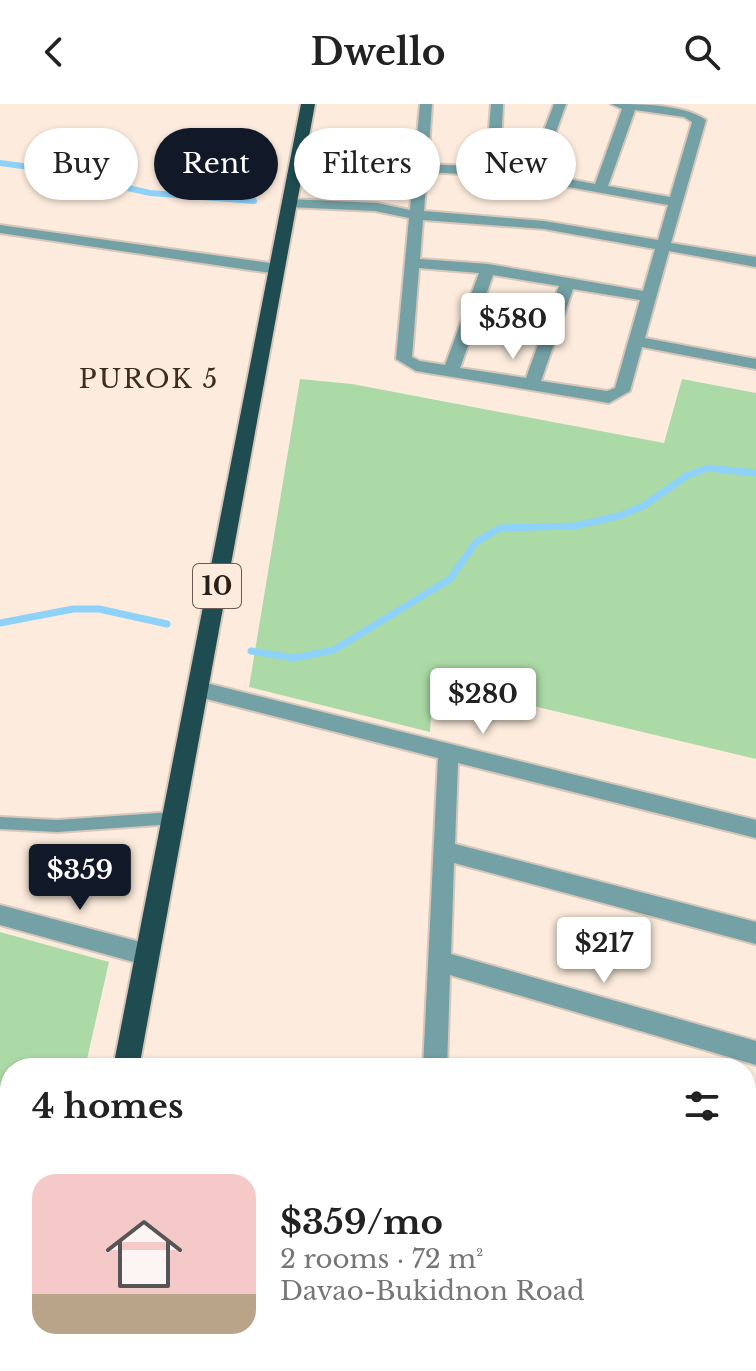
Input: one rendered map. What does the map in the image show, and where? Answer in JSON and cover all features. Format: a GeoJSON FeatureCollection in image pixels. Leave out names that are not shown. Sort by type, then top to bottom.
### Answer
{"type":"FeatureCollection","features":[{"type":"Feature","properties":{"kind":"highway","name":"10"},"geometry":{"type":"LineString","coordinates":[[128,1058],[308,104]]}},
{"type":"Feature","properties":{"kind":"street"},"geometry":{"type":"LineString","coordinates":[[424,128],[426,104]]}},
{"type":"Feature","properties":{"kind":"street"},"geometry":{"type":"LineString","coordinates":[[496,128],[497,104]]}},
{"type":"Feature","properties":{"kind":"street"},"geometry":{"type":"LineString","coordinates":[[551,128],[560,104]]}},
{"type":"Feature","properties":{"kind":"street"},"geometry":{"type":"LineString","coordinates":[[419,200],[405,361],[451,372],[614,396],[622,391],[697,117],[624,105],[601,187]]}},
{"type":"Feature","properties":{"kind":"street"},"geometry":{"type":"LineString","coordinates":[[576,183],[676,202]]}},
{"type":"Feature","properties":{"kind":"street"},"geometry":{"type":"LineString","coordinates":[[288,210],[376,219],[394,213],[504,220],[756,262]]}},
{"type":"Feature","properties":{"kind":"street"},"geometry":{"type":"LineString","coordinates":[[0,229],[277,269]]}},
{"type":"Feature","properties":{"kind":"street"},"geometry":{"type":"LineString","coordinates":[[412,263],[488,269],[649,297]]}},
{"type":"Feature","properties":{"kind":"street"},"geometry":{"type":"LineString","coordinates":[[451,372],[488,269]]}},
{"type":"Feature","properties":{"kind":"street"},"geometry":{"type":"LineString","coordinates":[[532,385],[568,282]]}},
{"type":"Feature","properties":{"kind":"street"},"geometry":{"type":"LineString","coordinates":[[636,341],[756,364]]}},
{"type":"Feature","properties":{"kind":"street"},"geometry":{"type":"LineString","coordinates":[[198,689],[756,829]]}},
{"type":"Feature","properties":{"kind":"street"},"geometry":{"type":"LineString","coordinates":[[435,1058],[448,750]]}},
{"type":"Feature","properties":{"kind":"street"},"geometry":{"type":"LineString","coordinates":[[444,851],[756,933]]}},
{"type":"Feature","properties":{"kind":"street"},"geometry":{"type":"LineString","coordinates":[[0,915],[148,955]]}},
{"type":"Feature","properties":{"kind":"street"},"geometry":{"type":"LineString","coordinates":[[439,961],[756,1053]]}},
{"type":"Feature","properties":{"kind":"lane"},"geometry":{"type":"LineString","coordinates":[[0,823],[57,826],[173,818]]}},
{"type":"Feature","properties":{"kind":"green space"},"geometry":{"type":"Polygon","coordinates":[[[300,379],[352,384],[664,443],[682,379],[756,393],[756,759],[433,682],[430,732],[249,687],[300,379]]]}},
{"type":"Feature","properties":{"kind":"green space"},"geometry":{"type":"Polygon","coordinates":[[[0,932],[109,962],[87,1058],[0,1058],[0,932]]]}},
{"type":"Feature","properties":{"kind":"waterway"},"geometry":{"type":"LineString","coordinates":[[0,163],[44,169],[150,193],[254,201]]}},
{"type":"Feature","properties":{"kind":"waterway"},"geometry":{"type":"LineString","coordinates":[[251,651],[294,658],[334,650],[450,579],[476,542],[500,528],[574,526],[619,516],[643,506],[688,475],[708,468],[756,473]]}},
{"type":"Feature","properties":{"kind":"waterway"},"geometry":{"type":"LineString","coordinates":[[0,623],[73,609],[99,609],[167,624]]}},
{"type":"Feature","properties":{"kind":"district","name":"PUROK 5"},"geometry":{"type":"Point","coordinates":[149,379]}}]}
